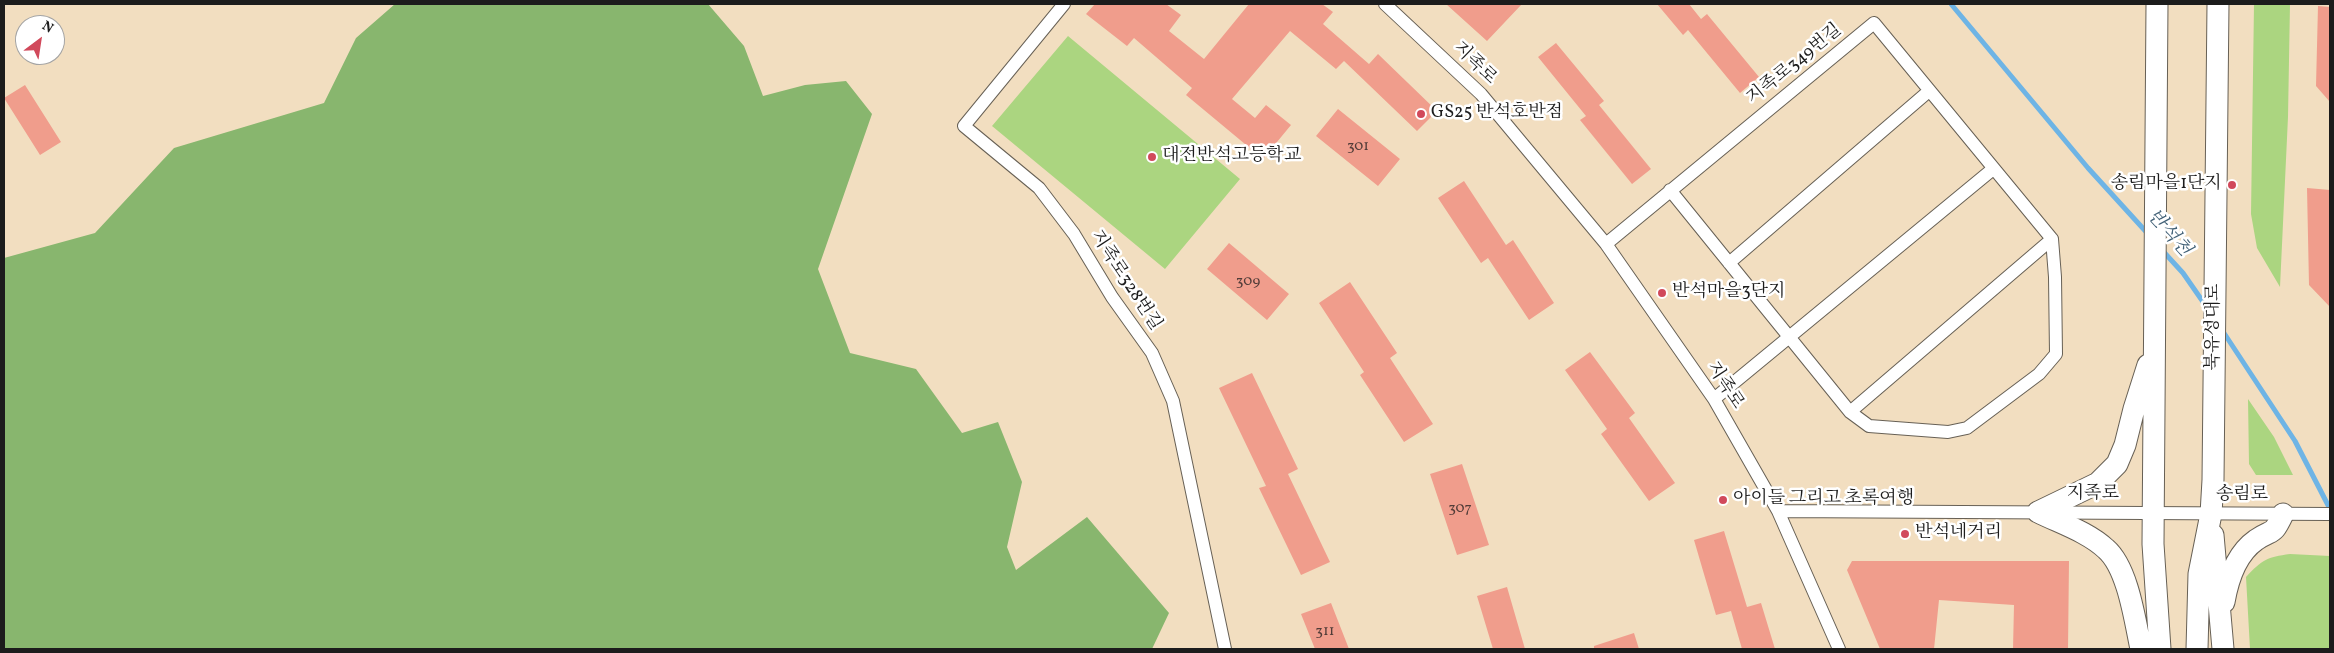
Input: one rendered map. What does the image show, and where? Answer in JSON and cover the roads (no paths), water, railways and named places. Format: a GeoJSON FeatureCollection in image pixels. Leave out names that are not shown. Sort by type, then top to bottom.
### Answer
{"type":"FeatureCollection","features":[{"type":"Feature","properties":{"kind":"main road"},"geometry":{"type":"LineString","coordinates":[[2157,4],[2154,513],[2160,649]]}},
{"type":"Feature","properties":{"kind":"main road","name":"북유성대로"},"geometry":{"type":"LineString","coordinates":[[2197,649],[2199,574],[2210,514],[2215,405],[2218,4]]}},
{"type":"Feature","properties":{"kind":"main road"},"geometry":{"type":"LineString","coordinates":[[2038,512],[2098,483],[2117,464],[2125,446],[2134,409],[2152,354],[2155,333]]}},
{"type":"Feature","properties":{"kind":"main road"},"geometry":{"type":"LineString","coordinates":[[2038,512],[2091,539],[2109,551],[2123,575],[2141,649]]}},
{"type":"Feature","properties":{"kind":"main road"},"geometry":{"type":"LineString","coordinates":[[2210,514],[2223,649]]}},
{"type":"Feature","properties":{"kind":"main road"},"geometry":{"type":"LineString","coordinates":[[2221,620],[2226,587],[2236,563],[2243,552],[2256,540],[2275,531],[2283,514]]}},
{"type":"Feature","properties":{"kind":"main road"},"geometry":{"type":"LineString","coordinates":[[2148,649],[2158,610]]}},
{"type":"Feature","properties":{"kind":"street","name":"지족로328번길"},"geometry":{"type":"LineString","coordinates":[[1064,4],[964,126],[1039,188],[1074,234],[1112,297],[1152,353],[1173,401],[1225,649]]}},
{"type":"Feature","properties":{"kind":"street","name":"지족로"},"geometry":{"type":"LineString","coordinates":[[1385,4],[1481,94],[1606,244],[1714,399],[1778,511],[2154,513]]}},
{"type":"Feature","properties":{"kind":"street","name":"지족로349번길"},"geometry":{"type":"LineString","coordinates":[[1606,244],[1874,23],[2052,239]]}},
{"type":"Feature","properties":{"kind":"street"},"geometry":{"type":"LineString","coordinates":[[1729,263],[1930,91]]}},
{"type":"Feature","properties":{"kind":"street"},"geometry":{"type":"LineString","coordinates":[[1714,399],[1994,169]]}},
{"type":"Feature","properties":{"kind":"street"},"geometry":{"type":"LineString","coordinates":[[1670,190],[1850,412],[1868,426],[1948,432],[1967,428],[2040,374],[2056,354],[2055,277],[2052,239]]}},
{"type":"Feature","properties":{"kind":"street"},"geometry":{"type":"LineString","coordinates":[[1850,412],[2052,239]]}},
{"type":"Feature","properties":{"kind":"street"},"geometry":{"type":"LineString","coordinates":[[1778,511],[1838,649]]}},
{"type":"Feature","properties":{"kind":"street","name":"송림로"},"geometry":{"type":"LineString","coordinates":[[2154,513],[2330,514]]}},
{"type":"Feature","properties":{"kind":"waterway","name":"반석천"},"geometry":{"type":"LineString","coordinates":[[1951,4],[2088,168],[2149,235]]}},
{"type":"Feature","properties":{"kind":"waterway","name":"반석천"},"geometry":{"type":"LineString","coordinates":[[2161,249],[2183,273],[2208,309]]}},
{"type":"Feature","properties":{"kind":"waterway","name":"반석천"},"geometry":{"type":"LineString","coordinates":[[2222,330],[2295,441],[2330,509]]}},
{"type":"Feature","properties":{"kind":"place","name":"GS25 반석호반점"},"geometry":{"type":"Point","coordinates":[1421,114]}},
{"type":"Feature","properties":{"kind":"place","name":"대전반석고등학교"},"geometry":{"type":"Point","coordinates":[1152,157]}},
{"type":"Feature","properties":{"kind":"place","name":"송림마을1단지"},"geometry":{"type":"Point","coordinates":[2232,185]}},
{"type":"Feature","properties":{"kind":"place","name":"반석마을3단지"},"geometry":{"type":"Point","coordinates":[1662,293]}},
{"type":"Feature","properties":{"kind":"place","name":"아이들 그리고 초록여행"},"geometry":{"type":"Point","coordinates":[1723,500]}},
{"type":"Feature","properties":{"kind":"place","name":"반석네거리"},"geometry":{"type":"Point","coordinates":[1905,534]}}]}
